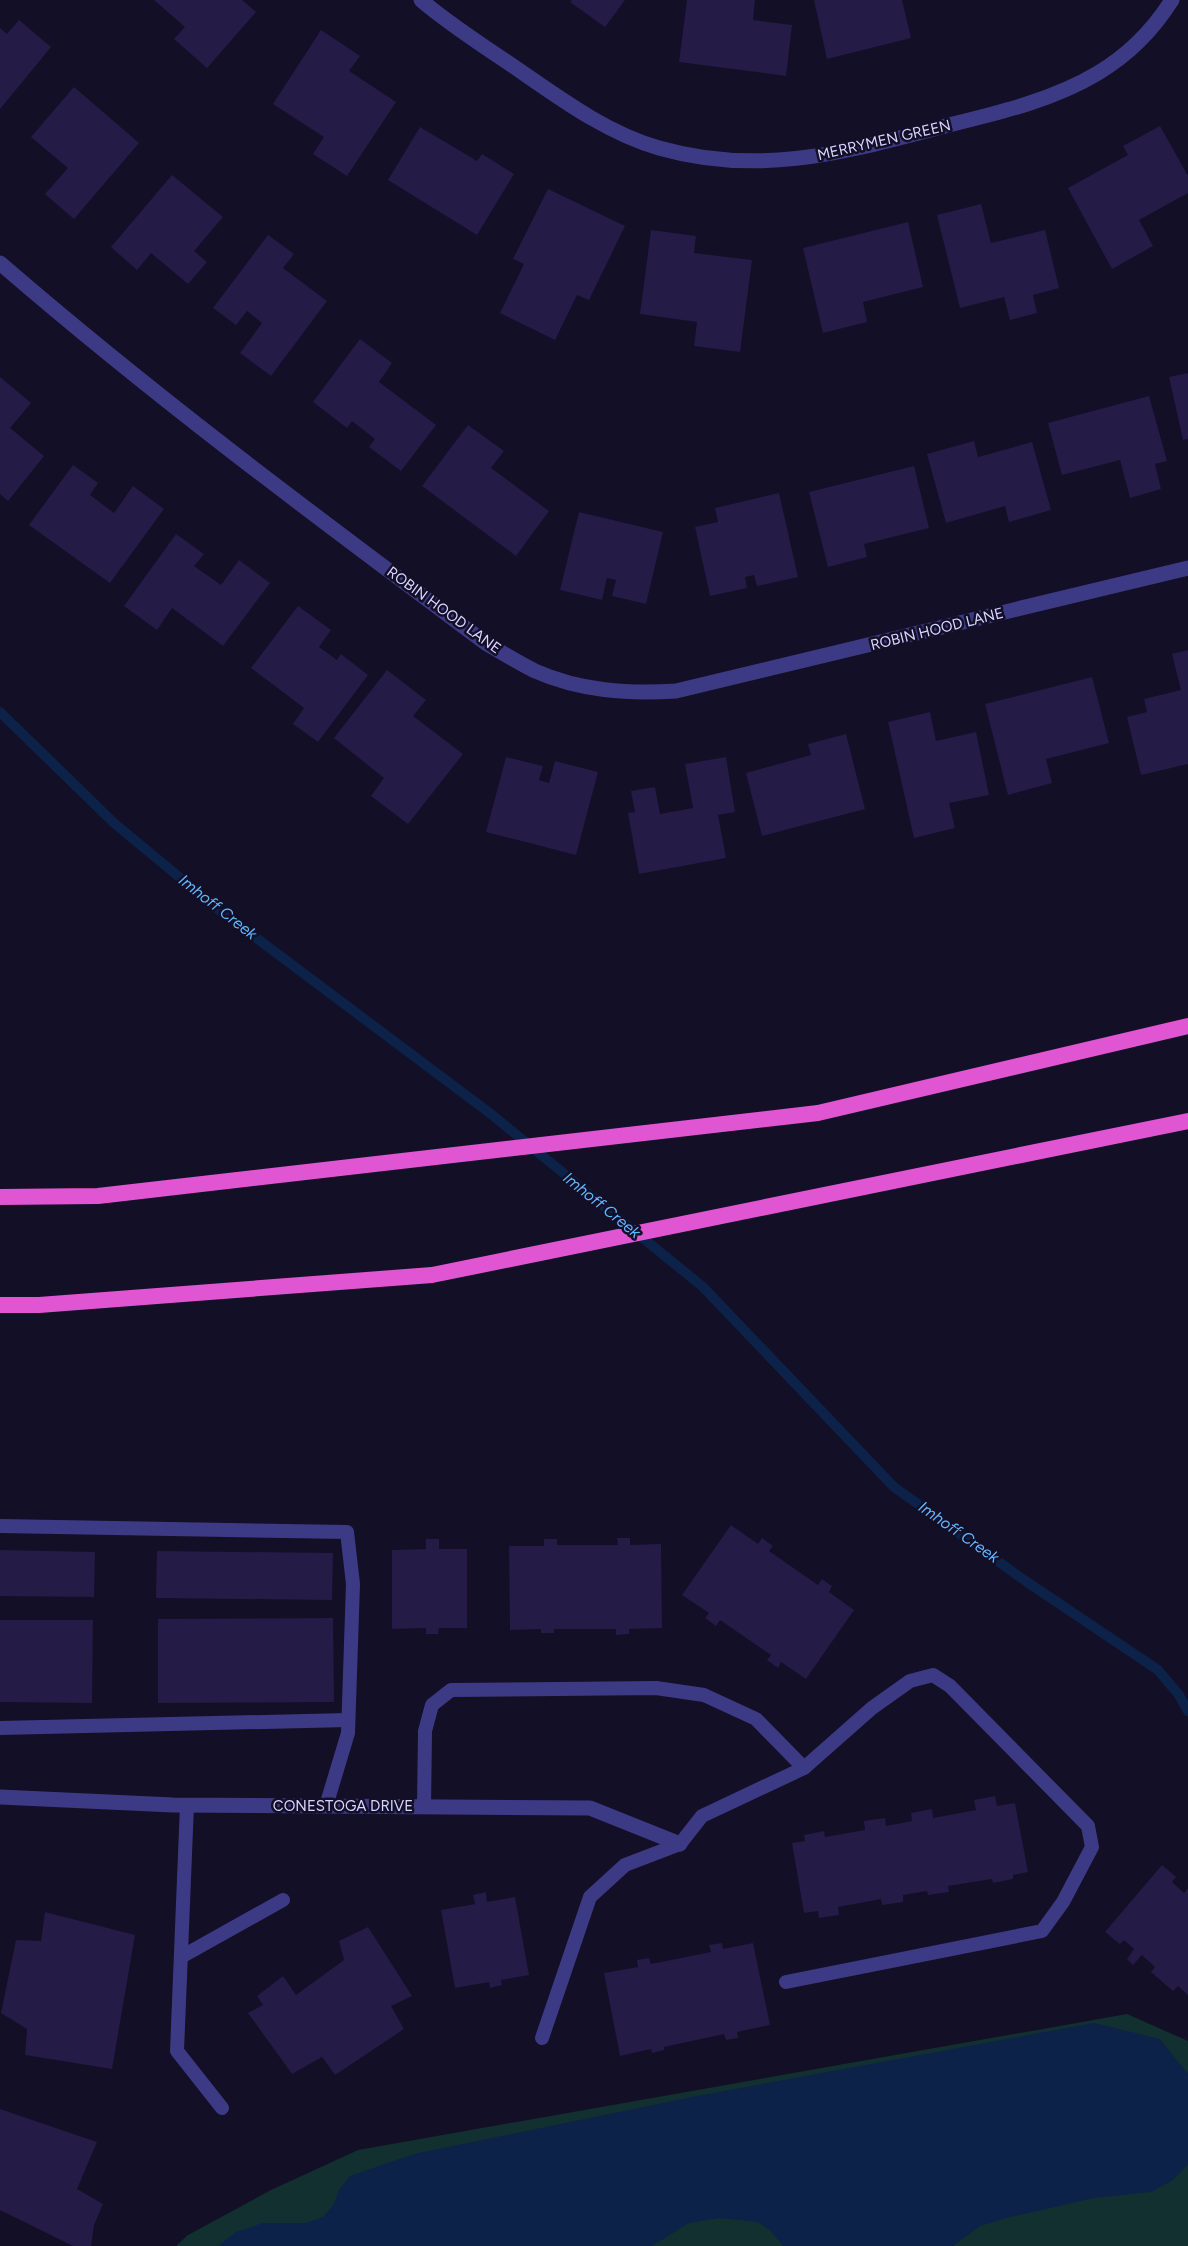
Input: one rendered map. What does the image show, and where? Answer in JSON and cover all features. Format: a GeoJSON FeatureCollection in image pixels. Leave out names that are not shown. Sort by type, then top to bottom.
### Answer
{"type":"FeatureCollection","features":[{"type":"Feature","properties":{"kind":"highway"},"geometry":{"type":"LineString","coordinates":[[0,1197],[98,1196],[818,1113],[1188,1026]]}},
{"type":"Feature","properties":{"kind":"highway"},"geometry":{"type":"LineString","coordinates":[[0,1305],[39,1305],[432,1275],[1188,1121]]}},
{"type":"Feature","properties":{"kind":"street","name":"MERRYMEN GREEN"},"geometry":{"type":"LineString","coordinates":[[421,0],[566,102],[615,131],[668,150],[707,158],[760,162],[833,155],[1008,110],[1060,91],[1097,74],[1125,54],[1150,31],[1172,0]]}},
{"type":"Feature","properties":{"kind":"street","name":"ROBIN HOOD LANE"},"geometry":{"type":"LineString","coordinates":[[0,263],[77,329],[181,411],[487,644],[536,671],[570,682],[603,690],[636,693],[676,691],[1188,568]]}},
{"type":"Feature","properties":{"kind":"street","name":"CONESTOGA DRIVE"},"geometry":{"type":"LineString","coordinates":[[0,1797],[187,1805],[590,1808],[680,1844]]}},
{"type":"Feature","properties":{"kind":"lane"},"geometry":{"type":"LineString","coordinates":[[0,1526],[347,1532],[353,1584],[348,1733],[326,1806]]}},
{"type":"Feature","properties":{"kind":"lane"},"geometry":{"type":"LineString","coordinates":[[542,2038],[590,1897],[625,1865],[680,1844],[702,1816],[804,1768],[872,1708],[910,1681],[933,1675],[950,1686],[1088,1826],[1092,1847],[1062,1902],[1042,1931],[786,1982]]}},
{"type":"Feature","properties":{"kind":"lane"},"geometry":{"type":"LineString","coordinates":[[424,1807],[428,1722],[432,1705],[451,1690],[656,1688],[704,1695],[756,1719],[804,1768]]}},
{"type":"Feature","properties":{"kind":"lane"},"geometry":{"type":"LineString","coordinates":[[0,1728],[348,1720]]}},
{"type":"Feature","properties":{"kind":"lane"},"geometry":{"type":"LineString","coordinates":[[187,1805],[177,2051],[222,2108]]}},
{"type":"Feature","properties":{"kind":"lane"},"geometry":{"type":"LineString","coordinates":[[181,1957],[283,1900]]}},
{"type":"Feature","properties":{"kind":"green space"},"geometry":{"type":"Polygon","coordinates":[[[1127,2014],[1188,2041],[1188,2246],[176,2246],[188,2235],[271,2190],[358,2150],[1127,2014]]]}},
{"type":"Feature","properties":{"kind":"water"},"geometry":{"type":"Polygon","coordinates":[[[1094,2023],[1160,2039],[1188,2074],[1188,2164],[1172,2181],[1151,2192],[1094,2198],[1006,2218],[980,2226],[953,2246],[783,2246],[771,2231],[758,2222],[720,2218],[689,2223],[652,2246],[218,2246],[236,2232],[263,2223],[305,2223],[323,2217],[334,2204],[339,2190],[350,2176],[414,2154],[692,2097],[1094,2023]]]}},
{"type":"Feature","properties":{"kind":"building"},"geometry":{"type":"Polygon","coordinates":[[[154,0],[242,0],[256,12],[207,68],[174,39],[185,27],[154,0]]]}},
{"type":"Feature","properties":{"kind":"building"},"geometry":{"type":"Polygon","coordinates":[[[572,0],[625,0],[605,27],[570,2],[572,0]]]}},
{"type":"Feature","properties":{"kind":"building"},"geometry":{"type":"Polygon","coordinates":[[[687,0],[755,0],[753,20],[792,25],[786,76],[679,62],[687,0]]]}},
{"type":"Feature","properties":{"kind":"building"},"geometry":{"type":"Polygon","coordinates":[[[814,0],[902,0],[911,38],[827,59],[814,0]]]}},
{"type":"Feature","properties":{"kind":"building"},"geometry":{"type":"Polygon","coordinates":[[[19,20],[51,47],[0,109],[0,28],[7,34],[19,20]]]}},
{"type":"Feature","properties":{"kind":"building"},"geometry":{"type":"Polygon","coordinates":[[[321,30],[360,56],[349,71],[396,102],[347,176],[313,154],[324,137],[273,104],[321,30]]]}},
{"type":"Feature","properties":{"kind":"building"},"geometry":{"type":"Polygon","coordinates":[[[74,87],[139,143],[74,219],[45,194],[68,168],[31,137],[74,87]]]}},
{"type":"Feature","properties":{"kind":"building"},"geometry":{"type":"Polygon","coordinates":[[[1160,126],[1188,176],[1188,193],[1139,220],[1153,246],[1112,269],[1068,188],[1128,155],[1123,146],[1160,126]]]}},
{"type":"Feature","properties":{"kind":"building"},"geometry":{"type":"Polygon","coordinates":[[[420,127],[477,161],[482,154],[514,174],[477,235],[388,180],[420,127]]]}},
{"type":"Feature","properties":{"kind":"building"},"geometry":{"type":"Polygon","coordinates":[[[172,175],[223,217],[194,251],[207,262],[188,284],[151,253],[137,270],[111,247],[172,175]]]}},
{"type":"Feature","properties":{"kind":"building"},"geometry":{"type":"Polygon","coordinates":[[[548,189],[625,226],[589,300],[577,295],[555,340],[500,313],[524,264],[513,259],[548,189]]]}},
{"type":"Feature","properties":{"kind":"building"},"geometry":{"type":"Polygon","coordinates":[[[981,204],[991,243],[1045,230],[1059,288],[1033,295],[1037,313],[1010,320],[1004,297],[960,308],[937,215],[981,204]]]}},
{"type":"Feature","properties":{"kind":"building"},"geometry":{"type":"Polygon","coordinates":[[[908,222],[923,287],[863,302],[867,322],[823,333],[803,248],[908,222]]]}},
{"type":"Feature","properties":{"kind":"building"},"geometry":{"type":"Polygon","coordinates":[[[651,230],[696,236],[694,253],[752,260],[740,352],[694,346],[697,322],[640,314],[651,230]]]}},
{"type":"Feature","properties":{"kind":"building"},"geometry":{"type":"Polygon","coordinates":[[[268,235],[294,254],[283,268],[327,301],[271,376],[240,353],[262,323],[247,311],[236,325],[213,308],[268,235]]]}},
{"type":"Feature","properties":{"kind":"building"},"geometry":{"type":"Polygon","coordinates":[[[360,339],[392,363],[379,382],[436,425],[401,471],[369,447],[375,439],[352,421],[347,428],[313,402],[360,339]]]}},
{"type":"Feature","properties":{"kind":"building"},"geometry":{"type":"Polygon","coordinates":[[[1188,373],[1188,439],[1183,440],[1169,377],[1188,373]]]}},
{"type":"Feature","properties":{"kind":"building"},"geometry":{"type":"Polygon","coordinates":[[[0,377],[31,403],[10,428],[44,456],[8,501],[0,494],[0,377]]]}},
{"type":"Feature","properties":{"kind":"building"},"geometry":{"type":"Polygon","coordinates":[[[1149,396],[1167,461],[1155,464],[1161,489],[1130,498],[1120,460],[1062,475],[1048,423],[1149,396]]]}},
{"type":"Feature","properties":{"kind":"building"},"geometry":{"type":"Polygon","coordinates":[[[468,425],[504,451],[491,468],[549,511],[516,556],[422,486],[468,425]]]}},
{"type":"Feature","properties":{"kind":"building"},"geometry":{"type":"Polygon","coordinates":[[[974,441],[978,457],[1032,442],[1051,510],[1009,522],[1005,506],[946,523],[927,454],[974,441]]]}},
{"type":"Feature","properties":{"kind":"building"},"geometry":{"type":"Polygon","coordinates":[[[73,465],[98,483],[90,495],[114,513],[133,486],[164,509],[110,583],[29,525],[73,465]]]}},
{"type":"Feature","properties":{"kind":"building"},"geometry":{"type":"Polygon","coordinates":[[[914,466],[929,528],[864,544],[867,557],[828,567],[809,492],[914,466]]]}},
{"type":"Feature","properties":{"kind":"building"},"geometry":{"type":"Polygon","coordinates":[[[779,493],[798,577],[757,586],[754,575],[745,577],[747,588],[710,596],[695,527],[718,522],[715,508],[779,493]]]}},
{"type":"Feature","properties":{"kind":"building"},"geometry":{"type":"Polygon","coordinates":[[[579,512],[663,532],[646,604],[612,596],[616,580],[607,578],[602,600],[560,590],[579,512]]]}},
{"type":"Feature","properties":{"kind":"building"},"geometry":{"type":"Polygon","coordinates":[[[176,534],[204,554],[194,566],[221,585],[239,560],[270,583],[223,646],[172,608],[157,630],[124,606],[176,534]]]}},
{"type":"Feature","properties":{"kind":"building"},"geometry":{"type":"Polygon","coordinates":[[[298,606],[331,630],[319,647],[337,660],[341,654],[368,675],[318,742],[293,724],[304,708],[251,668],[298,606]]]}},
{"type":"Feature","properties":{"kind":"building"},"geometry":{"type":"Polygon","coordinates":[[[1188,650],[1188,764],[1141,775],[1127,717],[1147,712],[1144,699],[1181,690],[1172,654],[1188,650]]]}},
{"type":"Feature","properties":{"kind":"building"},"geometry":{"type":"Polygon","coordinates":[[[387,670],[426,700],[413,716],[463,754],[408,824],[371,796],[384,778],[334,738],[387,670]]]}},
{"type":"Feature","properties":{"kind":"building"},"geometry":{"type":"Polygon","coordinates":[[[1092,677],[1109,743],[1046,759],[1052,783],[1008,795],[985,704],[1092,677]]]}},
{"type":"Feature","properties":{"kind":"building"},"geometry":{"type":"Polygon","coordinates":[[[930,712],[936,741],[976,732],[989,795],[949,803],[955,828],[914,838],[888,722],[930,712]]]}},
{"type":"Feature","properties":{"kind":"building"},"geometry":{"type":"Polygon","coordinates":[[[846,734],[865,809],[762,836],[746,773],[811,755],[808,744],[846,734]]]}},
{"type":"Feature","properties":{"kind":"building"},"geometry":{"type":"Polygon","coordinates":[[[506,757],[543,766],[539,780],[549,783],[555,761],[598,772],[576,855],[486,832],[506,757]]]}},
{"type":"Feature","properties":{"kind":"building"},"geometry":{"type":"Polygon","coordinates":[[[726,757],[735,812],[718,815],[726,858],[639,874],[628,813],[635,812],[631,791],[655,787],[660,814],[693,808],[685,764],[726,757]]]}},
{"type":"Feature","properties":{"kind":"building"},"geometry":{"type":"Polygon","coordinates":[[[731,1525],[758,1544],[762,1538],[773,1546],[769,1551],[818,1585],[822,1579],[832,1586],[829,1592],[854,1610],[806,1679],[781,1662],[778,1668],[767,1660],[771,1655],[720,1620],[716,1626],[705,1618],[709,1613],[682,1595],[731,1525]]]}},
{"type":"Feature","properties":{"kind":"building"},"geometry":{"type":"Polygon","coordinates":[[[617,1538],[630,1538],[630,1545],[661,1544],[662,1628],[629,1629],[629,1634],[616,1635],[616,1629],[554,1629],[554,1633],[541,1633],[541,1629],[510,1630],[509,1546],[544,1546],[544,1539],[557,1539],[557,1545],[618,1545],[617,1538]]]}},
{"type":"Feature","properties":{"kind":"building"},"geometry":{"type":"Polygon","coordinates":[[[426,1539],[439,1539],[439,1549],[467,1549],[467,1628],[439,1628],[438,1634],[426,1634],[426,1628],[392,1629],[392,1550],[426,1549],[426,1539]]]}},
{"type":"Feature","properties":{"kind":"building"},"geometry":{"type":"Polygon","coordinates":[[[0,1550],[95,1552],[94,1597],[0,1596],[0,1550]]]}},
{"type":"Feature","properties":{"kind":"building"},"geometry":{"type":"Polygon","coordinates":[[[157,1551],[333,1553],[332,1600],[156,1598],[157,1551]]]}},
{"type":"Feature","properties":{"kind":"building"},"geometry":{"type":"Polygon","coordinates":[[[333,1618],[334,1702],[158,1703],[158,1619],[333,1618]]]}},
{"type":"Feature","properties":{"kind":"building"},"geometry":{"type":"Polygon","coordinates":[[[0,1620],[93,1620],[92,1703],[0,1702],[0,1620]]]}},
{"type":"Feature","properties":{"kind":"building"},"geometry":{"type":"Polygon","coordinates":[[[995,1796],[997,1806],[1015,1803],[1028,1872],[1013,1875],[1013,1879],[993,1883],[992,1879],[948,1886],[949,1892],[928,1895],[927,1891],[903,1895],[903,1902],[882,1905],[881,1899],[838,1907],[839,1915],[819,1918],[818,1911],[804,1913],[792,1843],[805,1841],[804,1835],[824,1831],[825,1837],[865,1830],[864,1821],[885,1818],[886,1826],[912,1821],[911,1813],[932,1809],[933,1818],[976,1810],[974,1800],[995,1796]]]}},
{"type":"Feature","properties":{"kind":"building"},"geometry":{"type":"Polygon","coordinates":[[[1162,1865],[1176,1877],[1172,1882],[1184,1893],[1188,1888],[1188,1995],[1178,1986],[1173,1991],[1151,1972],[1155,1967],[1142,1955],[1133,1965],[1127,1959],[1134,1949],[1124,1940],[1120,1944],[1105,1932],[1162,1865]]]}},
{"type":"Feature","properties":{"kind":"building"},"geometry":{"type":"Polygon","coordinates":[[[486,1892],[487,1902],[515,1897],[529,1975],[501,1980],[502,1985],[490,1988],[489,1982],[455,1988],[441,1910],[475,1904],[473,1895],[486,1892]]]}},
{"type":"Feature","properties":{"kind":"building"},"geometry":{"type":"Polygon","coordinates":[[[45,1912],[135,1935],[112,2069],[25,2055],[27,2029],[1,2013],[16,1940],[41,1941],[45,1912]]]}},
{"type":"Feature","properties":{"kind":"building"},"geometry":{"type":"Polygon","coordinates":[[[368,1927],[412,1996],[391,2006],[404,2029],[335,2075],[322,2057],[292,2074],[248,2013],[263,2005],[257,1996],[283,1976],[296,1995],[344,1960],[339,1941],[368,1927]]]}},
{"type":"Feature","properties":{"kind":"building"},"geometry":{"type":"Polygon","coordinates":[[[722,1943],[723,1949],[753,1943],[770,2025],[737,2032],[738,2038],[726,2040],[724,2034],[664,2047],[664,2050],[652,2053],[651,2049],[620,2056],[604,1973],[638,1967],[637,1960],[649,1958],[651,1964],[711,1952],[709,1945],[722,1943]]]}},
{"type":"Feature","properties":{"kind":"building"},"geometry":{"type":"Polygon","coordinates":[[[0,2109],[97,2142],[77,2189],[103,2204],[94,2225],[91,2246],[73,2246],[0,2210],[0,2109]]]}},
{"type":"Feature","properties":{"kind":"waterway","name":"Imhoff Creek"},"geometry":{"type":"LineString","coordinates":[[0,712],[114,823],[219,910],[491,1114],[703,1287],[894,1487],[1027,1582],[1158,1670],[1179,1695],[1188,1711]]}}]}
